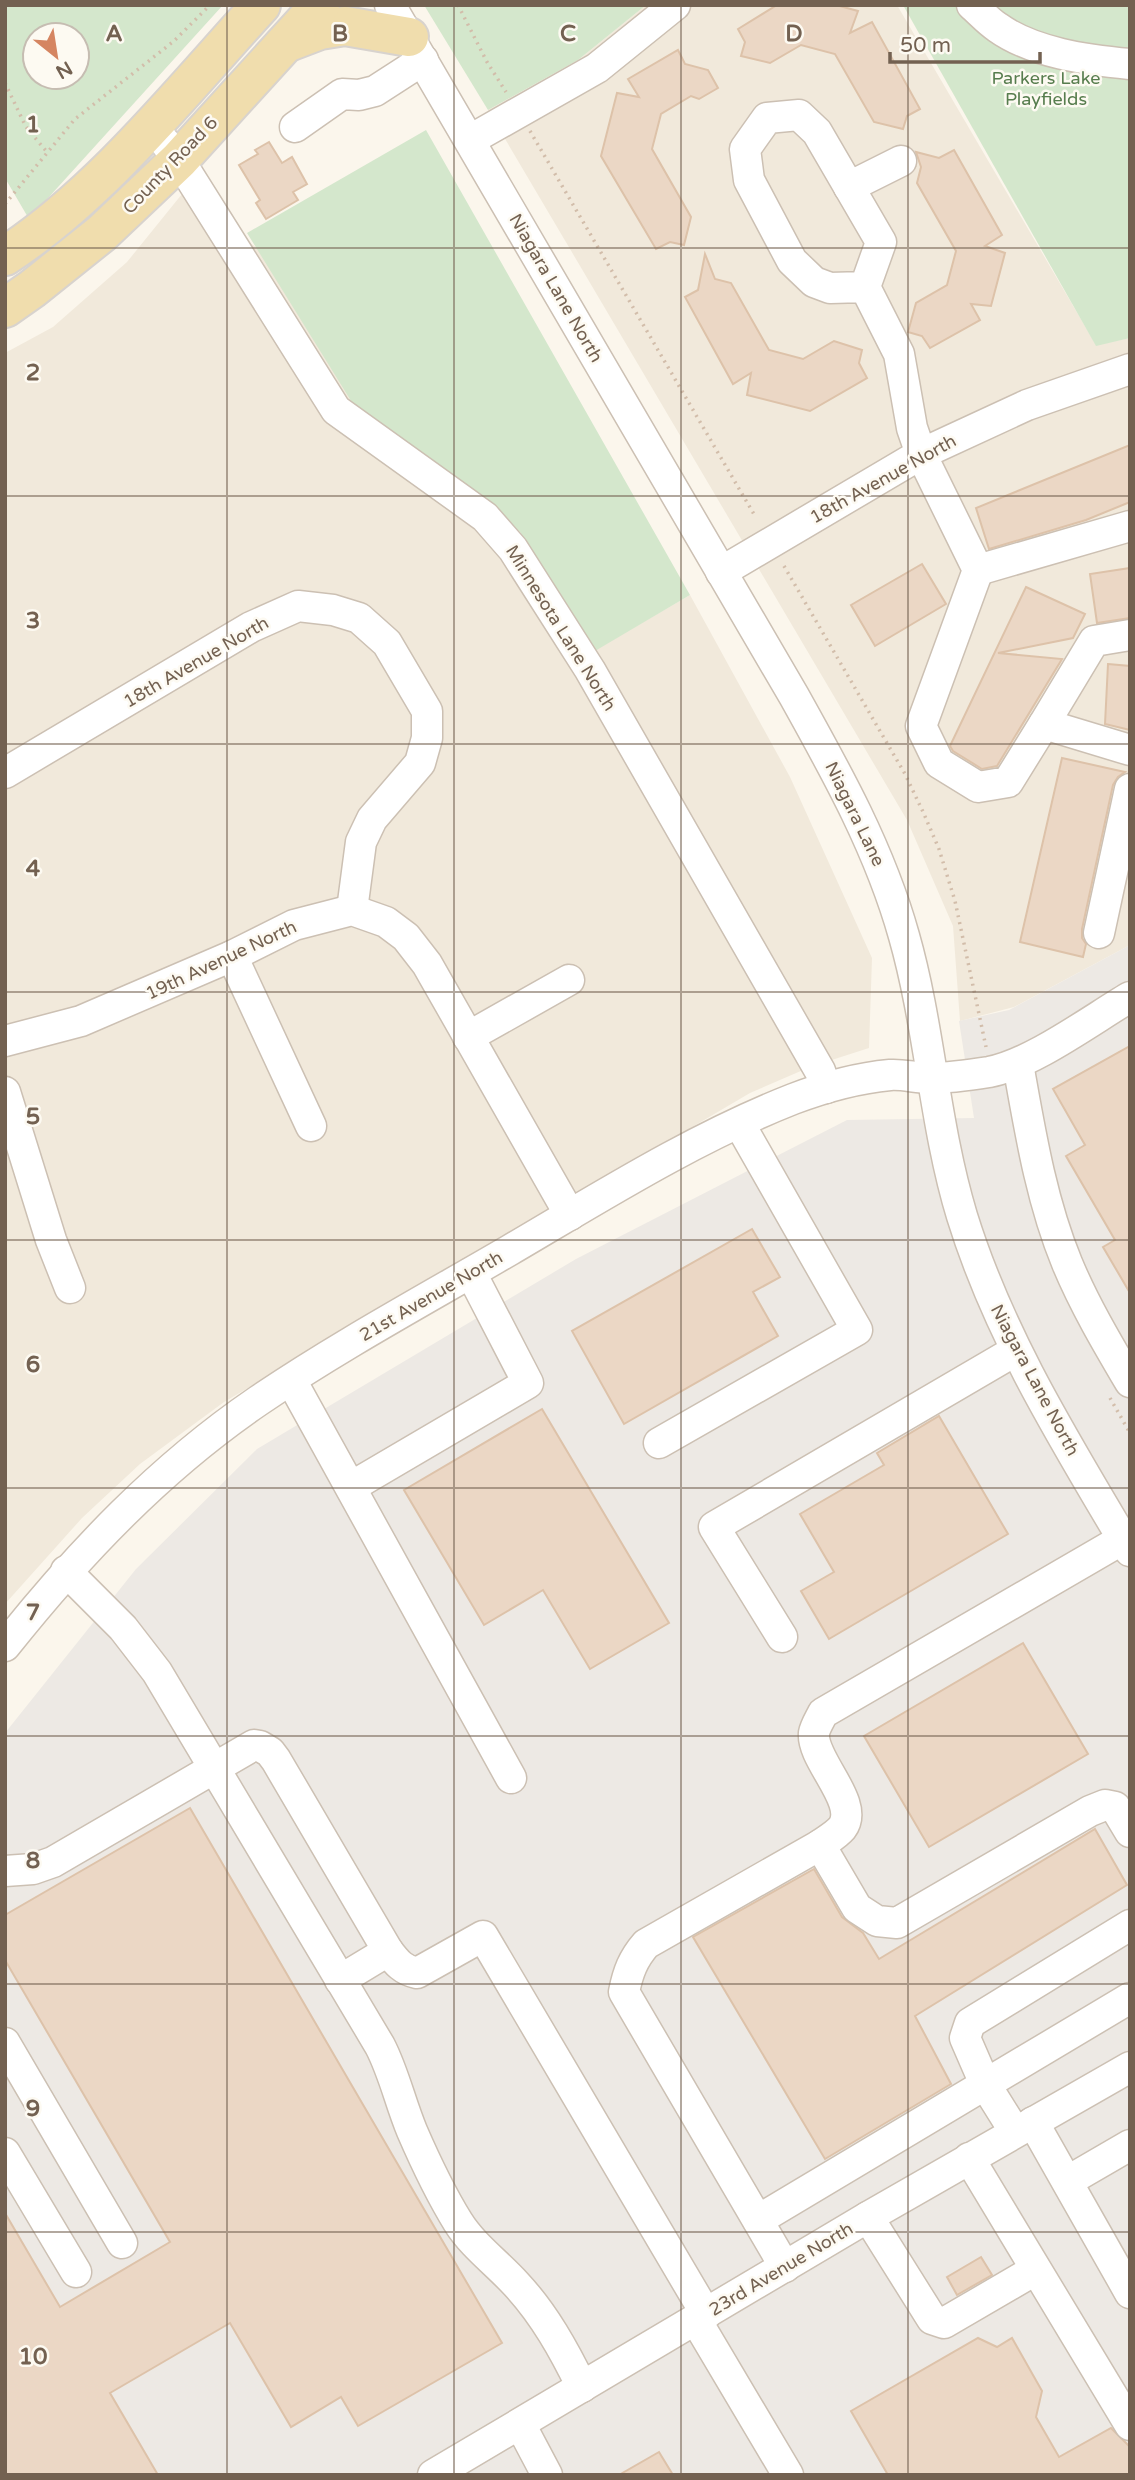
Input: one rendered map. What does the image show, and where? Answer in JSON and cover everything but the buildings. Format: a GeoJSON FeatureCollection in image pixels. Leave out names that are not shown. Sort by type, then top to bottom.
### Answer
{"type":"FeatureCollection","features":[{"type":"Feature","properties":{"kind":"main road"},"geometry":{"type":"LineString","coordinates":[[5,256],[21,246],[105,175],[261,5]]}},
{"type":"Feature","properties":{"kind":"main road","name":"County Road 6"},"geometry":{"type":"LineString","coordinates":[[5,307],[102,233],[179,160],[320,5]]}},
{"type":"Feature","properties":{"kind":"main road"},"geometry":{"type":"LineString","coordinates":[[284,43],[320,30],[345,26],[416,49]]}},
{"type":"Feature","properties":{"kind":"street","name":"Niagara Lane North"},"geometry":{"type":"LineString","coordinates":[[390,5],[721,572]]}},
{"type":"Feature","properties":{"kind":"street"},"geometry":{"type":"LineString","coordinates":[[470,140],[597,68],[675,5]]}},
{"type":"Feature","properties":{"kind":"street"},"geometry":{"type":"LineString","coordinates":[[972,5],[998,28],[1042,49],[1090,61],[1130,64]]}},
{"type":"Feature","properties":{"kind":"street"},"geometry":{"type":"LineString","coordinates":[[295,127],[342,94],[359,95],[375,91],[416,49]]}},
{"type":"Feature","properties":{"kind":"street"},"geometry":{"type":"LineString","coordinates":[[865,287],[830,288],[814,282],[792,261],[749,180],[745,149],[767,118],[799,115],[817,132],[881,242],[865,287],[899,354],[912,428],[921,454],[978,570],[921,726],[939,763],[978,787],[1008,782],[1094,641],[1130,635]]}},
{"type":"Feature","properties":{"kind":"street","name":"Minnesota Lane North"},"geometry":{"type":"LineString","coordinates":[[151,125],[179,160],[335,410],[485,517],[513,549],[597,682],[820,1071],[826,1088]]}},
{"type":"Feature","properties":{"kind":"street"},"geometry":{"type":"LineString","coordinates":[[849,187],[901,162]]}},
{"type":"Feature","properties":{"kind":"street","name":"18th Avenue North"},"geometry":{"type":"LineString","coordinates":[[721,572],[921,454],[1027,405],[1130,369]]}},
{"type":"Feature","properties":{"kind":"street"},"geometry":{"type":"LineString","coordinates":[[978,570],[1130,526]]}},
{"type":"Feature","properties":{"kind":"street","name":"Niagara Lane"},"geometry":{"type":"LineString","coordinates":[[721,572],[834,767],[878,858],[905,936],[924,1023],[932,1078]]}},
{"type":"Feature","properties":{"kind":"street","name":"18th Avenue North"},"geometry":{"type":"LineString","coordinates":[[5,773],[251,627],[298,606],[333,610],[359,618],[387,643],[427,711],[427,738],[420,762],[372,819],[361,842],[352,910]]}},
{"type":"Feature","properties":{"kind":"street"},"geometry":{"type":"LineString","coordinates":[[1044,724],[1130,750]]}},
{"type":"Feature","properties":{"kind":"street"},"geometry":{"type":"LineString","coordinates":[[1099,933],[1130,789]]}},
{"type":"Feature","properties":{"kind":"street"},"geometry":{"type":"LineString","coordinates":[[352,910],[386,922],[406,937],[427,964],[570,1215]]}},
{"type":"Feature","properties":{"kind":"street","name":"19th Avenue North"},"geometry":{"type":"LineString","coordinates":[[5,1041],[81,1021],[232,956],[294,925],[352,910]]}},
{"type":"Feature","properties":{"kind":"street"},"geometry":{"type":"LineString","coordinates":[[232,956],[311,1126]]}},
{"type":"Feature","properties":{"kind":"street"},"geometry":{"type":"LineString","coordinates":[[468,1037],[569,980]]}},
{"type":"Feature","properties":{"kind":"street"},"geometry":{"type":"LineString","coordinates":[[1120,1389],[1095,1322],[1067,1262],[1048,1204],[1031,1137],[1004,1068],[1130,997]]}},
{"type":"Feature","properties":{"kind":"street","name":"21st Avenue North"},"geometry":{"type":"LineString","coordinates":[[5,1646],[66,1571],[116,1519],[185,1457],[257,1401],[570,1215],[694,1145],[794,1099],[826,1088],[891,1075],[932,1078],[1004,1068]]}},
{"type":"Feature","properties":{"kind":"street","name":"Niagara Lane North"},"geometry":{"type":"LineString","coordinates":[[932,1078],[961,1213],[987,1288],[1015,1351],[1123,1528]]}},
{"type":"Feature","properties":{"kind":"street"},"geometry":{"type":"LineString","coordinates":[[5,1092],[51,1240],[70,1288]]}},
{"type":"Feature","properties":{"kind":"street"},"geometry":{"type":"LineString","coordinates":[[659,1443],[857,1330],[739,1123]]}},
{"type":"Feature","properties":{"kind":"street"},"geometry":{"type":"LineString","coordinates":[[351,1487],[528,1383],[471,1273]]}},
{"type":"Feature","properties":{"kind":"street"},"geometry":{"type":"LineString","coordinates":[[782,1637],[714,1527],[1015,1351]]}},
{"type":"Feature","properties":{"kind":"street"},"geometry":{"type":"LineString","coordinates":[[290,1380],[511,1778]]}},
{"type":"Feature","properties":{"kind":"street"},"geometry":{"type":"LineString","coordinates":[[785,2267],[624,1992],[635,1956],[646,1944],[820,1845],[841,1829],[846,1818],[845,1805],[816,1745],[814,1732],[823,1713],[1123,1528]]}},
{"type":"Feature","properties":{"kind":"street"},"geometry":{"type":"LineString","coordinates":[[66,1571],[142,1651],[390,2067],[411,2129],[457,2220],[466,2235],[517,2284],[536,2307],[582,2387]]}},
{"type":"Feature","properties":{"kind":"street"},"geometry":{"type":"LineString","coordinates":[[5,1871],[33,1869],[53,1861],[254,1745],[270,1752],[397,1964],[407,1971],[418,1973],[483,1936],[788,2475]]}},
{"type":"Feature","properties":{"kind":"street"},"geometry":{"type":"LineString","coordinates":[[820,1845],[857,1908],[877,1921],[897,1923],[1090,1811],[1119,1798]]}},
{"type":"Feature","properties":{"kind":"street"},"geometry":{"type":"LineString","coordinates":[[1119,1798],[1115,1807],[1130,1832]]}},
{"type":"Feature","properties":{"kind":"street"},"geometry":{"type":"LineString","coordinates":[[1130,1925],[970,2023],[965,2038],[985,2084],[1068,2181],[1130,2293]]}},
{"type":"Feature","properties":{"kind":"street"},"geometry":{"type":"LineString","coordinates":[[340,1980],[388,1951]]}},
{"type":"Feature","properties":{"kind":"street"},"geometry":{"type":"LineString","coordinates":[[758,2220],[1130,1998]]}},
{"type":"Feature","properties":{"kind":"street"},"geometry":{"type":"LineString","coordinates":[[5,2043],[122,2243]]}},
{"type":"Feature","properties":{"kind":"street","name":"23rd Avenue North"},"geometry":{"type":"LineString","coordinates":[[433,2475],[868,2217],[1130,2067]]}},
{"type":"Feature","properties":{"kind":"street"},"geometry":{"type":"LineString","coordinates":[[1068,2181],[1130,2145]]}},
{"type":"Feature","properties":{"kind":"street"},"geometry":{"type":"LineString","coordinates":[[5,2153],[76,2272]]}},
{"type":"Feature","properties":{"kind":"street"},"geometry":{"type":"LineString","coordinates":[[969,2158],[1130,2426]]}},
{"type":"Feature","properties":{"kind":"street"},"geometry":{"type":"LineString","coordinates":[[868,2217],[932,2319],[944,2323],[1035,2270]]}},
{"type":"Feature","properties":{"kind":"street"},"geometry":{"type":"LineString","coordinates":[[520,2424],[547,2475]]}},
{"type":"Feature","properties":{"kind":"path"},"geometry":{"type":"LineString","coordinates":[[5,204],[75,119],[174,41],[210,5]]}},
{"type":"Feature","properties":{"kind":"path"},"geometry":{"type":"LineString","coordinates":[[458,5],[487,62],[519,111],[755,516]]}},
{"type":"Feature","properties":{"kind":"path"},"geometry":{"type":"LineString","coordinates":[[5,83],[26,127],[47,153]]}},
{"type":"Feature","properties":{"kind":"path"},"geometry":{"type":"LineString","coordinates":[[783,566],[905,774],[939,849],[1004,1068]]}},
{"type":"Feature","properties":{"kind":"path"},"geometry":{"type":"LineString","coordinates":[[1120,1389],[1130,1433]]}},
{"type":"Feature","properties":{"kind":"shaded area"},"geometry":{"type":"Polygon","coordinates":[[[646,5],[897,5],[1096,345],[1130,338],[1130,945],[1014,1007],[960,1021],[953,926],[907,820],[488,110],[578,60],[646,5]]]}},
{"type":"Feature","properties":{"kind":"shaded area"},"geometry":{"type":"Polygon","coordinates":[[[182,194],[257,248],[363,411],[520,532],[595,650],[690,595],[790,777],[872,958],[869,1048],[810,1067],[750,1093],[224,1402],[140,1464],[82,1518],[5,1604],[5,353],[53,327],[127,262],[182,194]]]}},
{"type":"Feature","properties":{"kind":"shaded area"},"geometry":{"type":"Polygon","coordinates":[[[1130,945],[1130,2475],[5,2475],[5,1733],[136,1569],[257,1449],[576,1259],[847,1120],[974,1118],[959,1021],[1009,1010],[1130,945]]]}},
{"type":"Feature","properties":{"kind":"green space"},"geometry":{"type":"Polygon","coordinates":[[[5,5],[223,5],[29,219],[5,178],[5,5]]]}},
{"type":"Feature","properties":{"kind":"green space"},"geometry":{"type":"Polygon","coordinates":[[[424,5],[646,5],[578,60],[488,110],[424,5]]]}},
{"type":"Feature","properties":{"kind":"green space","name":"Parkers Lake Playfields"},"geometry":{"type":"Polygon","coordinates":[[[903,5],[1130,5],[1130,338],[1096,346],[903,5]]]}},
{"type":"Feature","properties":{"kind":"green space"},"geometry":{"type":"Polygon","coordinates":[[[426,130],[690,595],[595,651],[520,532],[457,479],[353,404],[247,233],[426,130]]]}}]}
